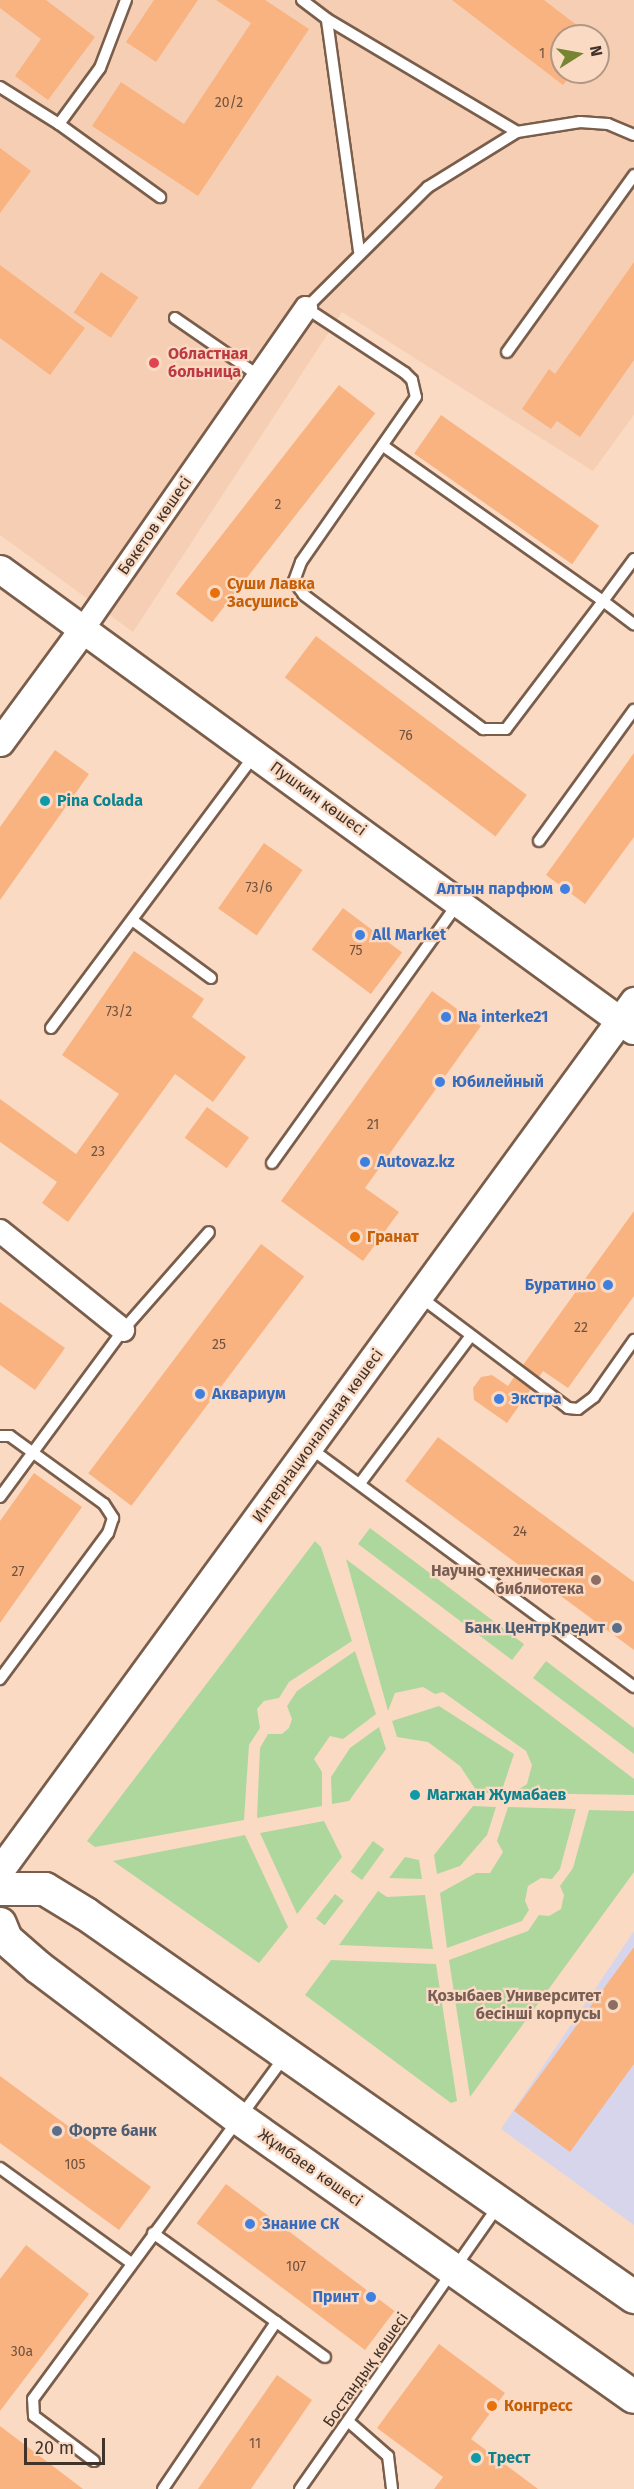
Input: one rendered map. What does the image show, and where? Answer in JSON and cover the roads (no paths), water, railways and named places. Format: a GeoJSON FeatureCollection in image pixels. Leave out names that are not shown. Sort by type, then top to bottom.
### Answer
{"type":"FeatureCollection","features":[{"type":"Feature","properties":{"kind":"main road"},"geometry":{"type":"LineString","coordinates":[[0,1889],[45,1889],[287,2053],[634,2297]]}},
{"type":"Feature","properties":{"kind":"main road","name":"Жұмбаев көшесі"},"geometry":{"type":"LineString","coordinates":[[0,1924],[6,1940],[38,1967],[240,2119],[455,2268],[634,2397]]}},
{"type":"Feature","properties":{"kind":"street","name":"Бөкетов көшесі"},"geometry":{"type":"LineString","coordinates":[[0,742],[83,629],[306,308]]}},
{"type":"Feature","properties":{"kind":"street","name":"Пушкин көшесі"},"geometry":{"type":"LineString","coordinates":[[0,569],[256,753],[459,903],[629,1017]]}},
{"type":"Feature","properties":{"kind":"street","name":"Интернациональная көшесі"},"geometry":{"type":"LineString","coordinates":[[0,1870],[419,1296],[629,1017]]}},
{"type":"Feature","properties":{"kind":"street"},"geometry":{"type":"LineString","coordinates":[[0,1231],[123,1330]]}},
{"type":"Feature","properties":{"kind":"lane"},"geometry":{"type":"LineString","coordinates":[[59,124],[100,68],[126,0]]}},
{"type":"Feature","properties":{"kind":"lane"},"geometry":{"type":"LineString","coordinates":[[302,0],[327,19],[517,132]]}},
{"type":"Feature","properties":{"kind":"lane"},"geometry":{"type":"LineString","coordinates":[[327,19],[359,251]]}},
{"type":"Feature","properties":{"kind":"lane"},"geometry":{"type":"LineString","coordinates":[[0,87],[59,124],[160,197]]}},
{"type":"Feature","properties":{"kind":"lane"},"geometry":{"type":"LineString","coordinates":[[634,135],[608,124],[580,122],[517,132],[454,167],[359,251],[306,308],[412,380],[416,388],[412,406],[301,562],[294,581],[304,595],[483,729],[498,732],[513,723],[634,559]]}},
{"type":"Feature","properties":{"kind":"lane"},"geometry":{"type":"LineString","coordinates":[[507,352],[634,175]]}},
{"type":"Feature","properties":{"kind":"lane"},"geometry":{"type":"LineString","coordinates":[[175,318],[259,376]]}},
{"type":"Feature","properties":{"kind":"lane"},"geometry":{"type":"LineString","coordinates":[[383,446],[634,624]]}},
{"type":"Feature","properties":{"kind":"lane"},"geometry":{"type":"LineString","coordinates":[[539,841],[634,710]]}},
{"type":"Feature","properties":{"kind":"lane"},"geometry":{"type":"LineString","coordinates":[[51,1028],[256,753]]}},
{"type":"Feature","properties":{"kind":"lane"},"geometry":{"type":"LineString","coordinates":[[272,1163],[459,903]]}},
{"type":"Feature","properties":{"kind":"lane"},"geometry":{"type":"LineString","coordinates":[[132,920],[211,978]]}},
{"type":"Feature","properties":{"kind":"lane"},"geometry":{"type":"LineString","coordinates":[[0,1497],[123,1330],[209,1232]]}},
{"type":"Feature","properties":{"kind":"lane"},"geometry":{"type":"LineString","coordinates":[[419,1296],[470,1337],[568,1408],[578,1409],[594,1397],[634,1340]]}},
{"type":"Feature","properties":{"kind":"lane"},"geometry":{"type":"LineString","coordinates":[[361,1482],[470,1337]]}},
{"type":"Feature","properties":{"kind":"lane"},"geometry":{"type":"LineString","coordinates":[[0,1436],[10,1436],[104,1504],[113,1518],[112,1527],[0,1679]]}},
{"type":"Feature","properties":{"kind":"lane"},"geometry":{"type":"LineString","coordinates":[[310,1448],[361,1482],[634,1687]]}},
{"type":"Feature","properties":{"kind":"lane"},"geometry":{"type":"LineString","coordinates":[[94,2461],[41,2422],[30,2408],[38,2391],[287,2053]]}},
{"type":"Feature","properties":{"kind":"lane"},"geometry":{"type":"LineString","coordinates":[[0,2169],[131,2263]]}},
{"type":"Feature","properties":{"kind":"lane","name":"Бостандық көшесі"},"geometry":{"type":"LineString","coordinates":[[300,2489],[501,2202]]}},
{"type":"Feature","properties":{"kind":"lane"},"geometry":{"type":"LineString","coordinates":[[153,2233],[325,2357]]}},
{"type":"Feature","properties":{"kind":"lane"},"geometry":{"type":"LineString","coordinates":[[163,2489],[276,2322]]}},
{"type":"Feature","properties":{"kind":"lane"},"geometry":{"type":"LineString","coordinates":[[349,2422],[388,2456],[392,2489]]}},
{"type":"Feature","properties":{"kind":"place","name":"Областная больница"},"geometry":{"type":"Point","coordinates":[154,363]}},
{"type":"Feature","properties":{"kind":"place","name":"Суши Лавка Засушись"},"geometry":{"type":"Point","coordinates":[215,593]}},
{"type":"Feature","properties":{"kind":"place","name":"Pina Colada"},"geometry":{"type":"Point","coordinates":[45,801]}},
{"type":"Feature","properties":{"kind":"place","name":"Алтын парфюм"},"geometry":{"type":"Point","coordinates":[565,889]}},
{"type":"Feature","properties":{"kind":"place","name":"All Market"},"geometry":{"type":"Point","coordinates":[360,935]}},
{"type":"Feature","properties":{"kind":"place","name":"Na interke21"},"geometry":{"type":"Point","coordinates":[446,1017]}},
{"type":"Feature","properties":{"kind":"place","name":"Юбилейный"},"geometry":{"type":"Point","coordinates":[440,1082]}},
{"type":"Feature","properties":{"kind":"place","name":"Autovaz.kz"},"geometry":{"type":"Point","coordinates":[365,1162]}},
{"type":"Feature","properties":{"kind":"place","name":"Гранат"},"geometry":{"type":"Point","coordinates":[355,1237]}},
{"type":"Feature","properties":{"kind":"place","name":"Буратино"},"geometry":{"type":"Point","coordinates":[608,1285]}},
{"type":"Feature","properties":{"kind":"place","name":"Аквариум"},"geometry":{"type":"Point","coordinates":[200,1394]}},
{"type":"Feature","properties":{"kind":"place","name":"Экстра"},"geometry":{"type":"Point","coordinates":[499,1399]}},
{"type":"Feature","properties":{"kind":"place","name":"Научно техническая библиотека"},"geometry":{"type":"Point","coordinates":[596,1580]}},
{"type":"Feature","properties":{"kind":"place","name":"Банк ЦентрКредит"},"geometry":{"type":"Point","coordinates":[617,1628]}},
{"type":"Feature","properties":{"kind":"place","name":"Магжан Жумабаев"},"geometry":{"type":"Point","coordinates":[415,1795]}},
{"type":"Feature","properties":{"kind":"place","name":"Қозыбаев Университет бесінші корпусы"},"geometry":{"type":"Point","coordinates":[613,2005]}},
{"type":"Feature","properties":{"kind":"place","name":"Форте банк"},"geometry":{"type":"Point","coordinates":[57,2131]}},
{"type":"Feature","properties":{"kind":"place","name":"Знание СК"},"geometry":{"type":"Point","coordinates":[250,2224]}},
{"type":"Feature","properties":{"kind":"place","name":"Принт"},"geometry":{"type":"Point","coordinates":[371,2297]}},
{"type":"Feature","properties":{"kind":"place","name":"Конгресс"},"geometry":{"type":"Point","coordinates":[492,2406]}},
{"type":"Feature","properties":{"kind":"place","name":"Трест"},"geometry":{"type":"Point","coordinates":[476,2458]}}]}
